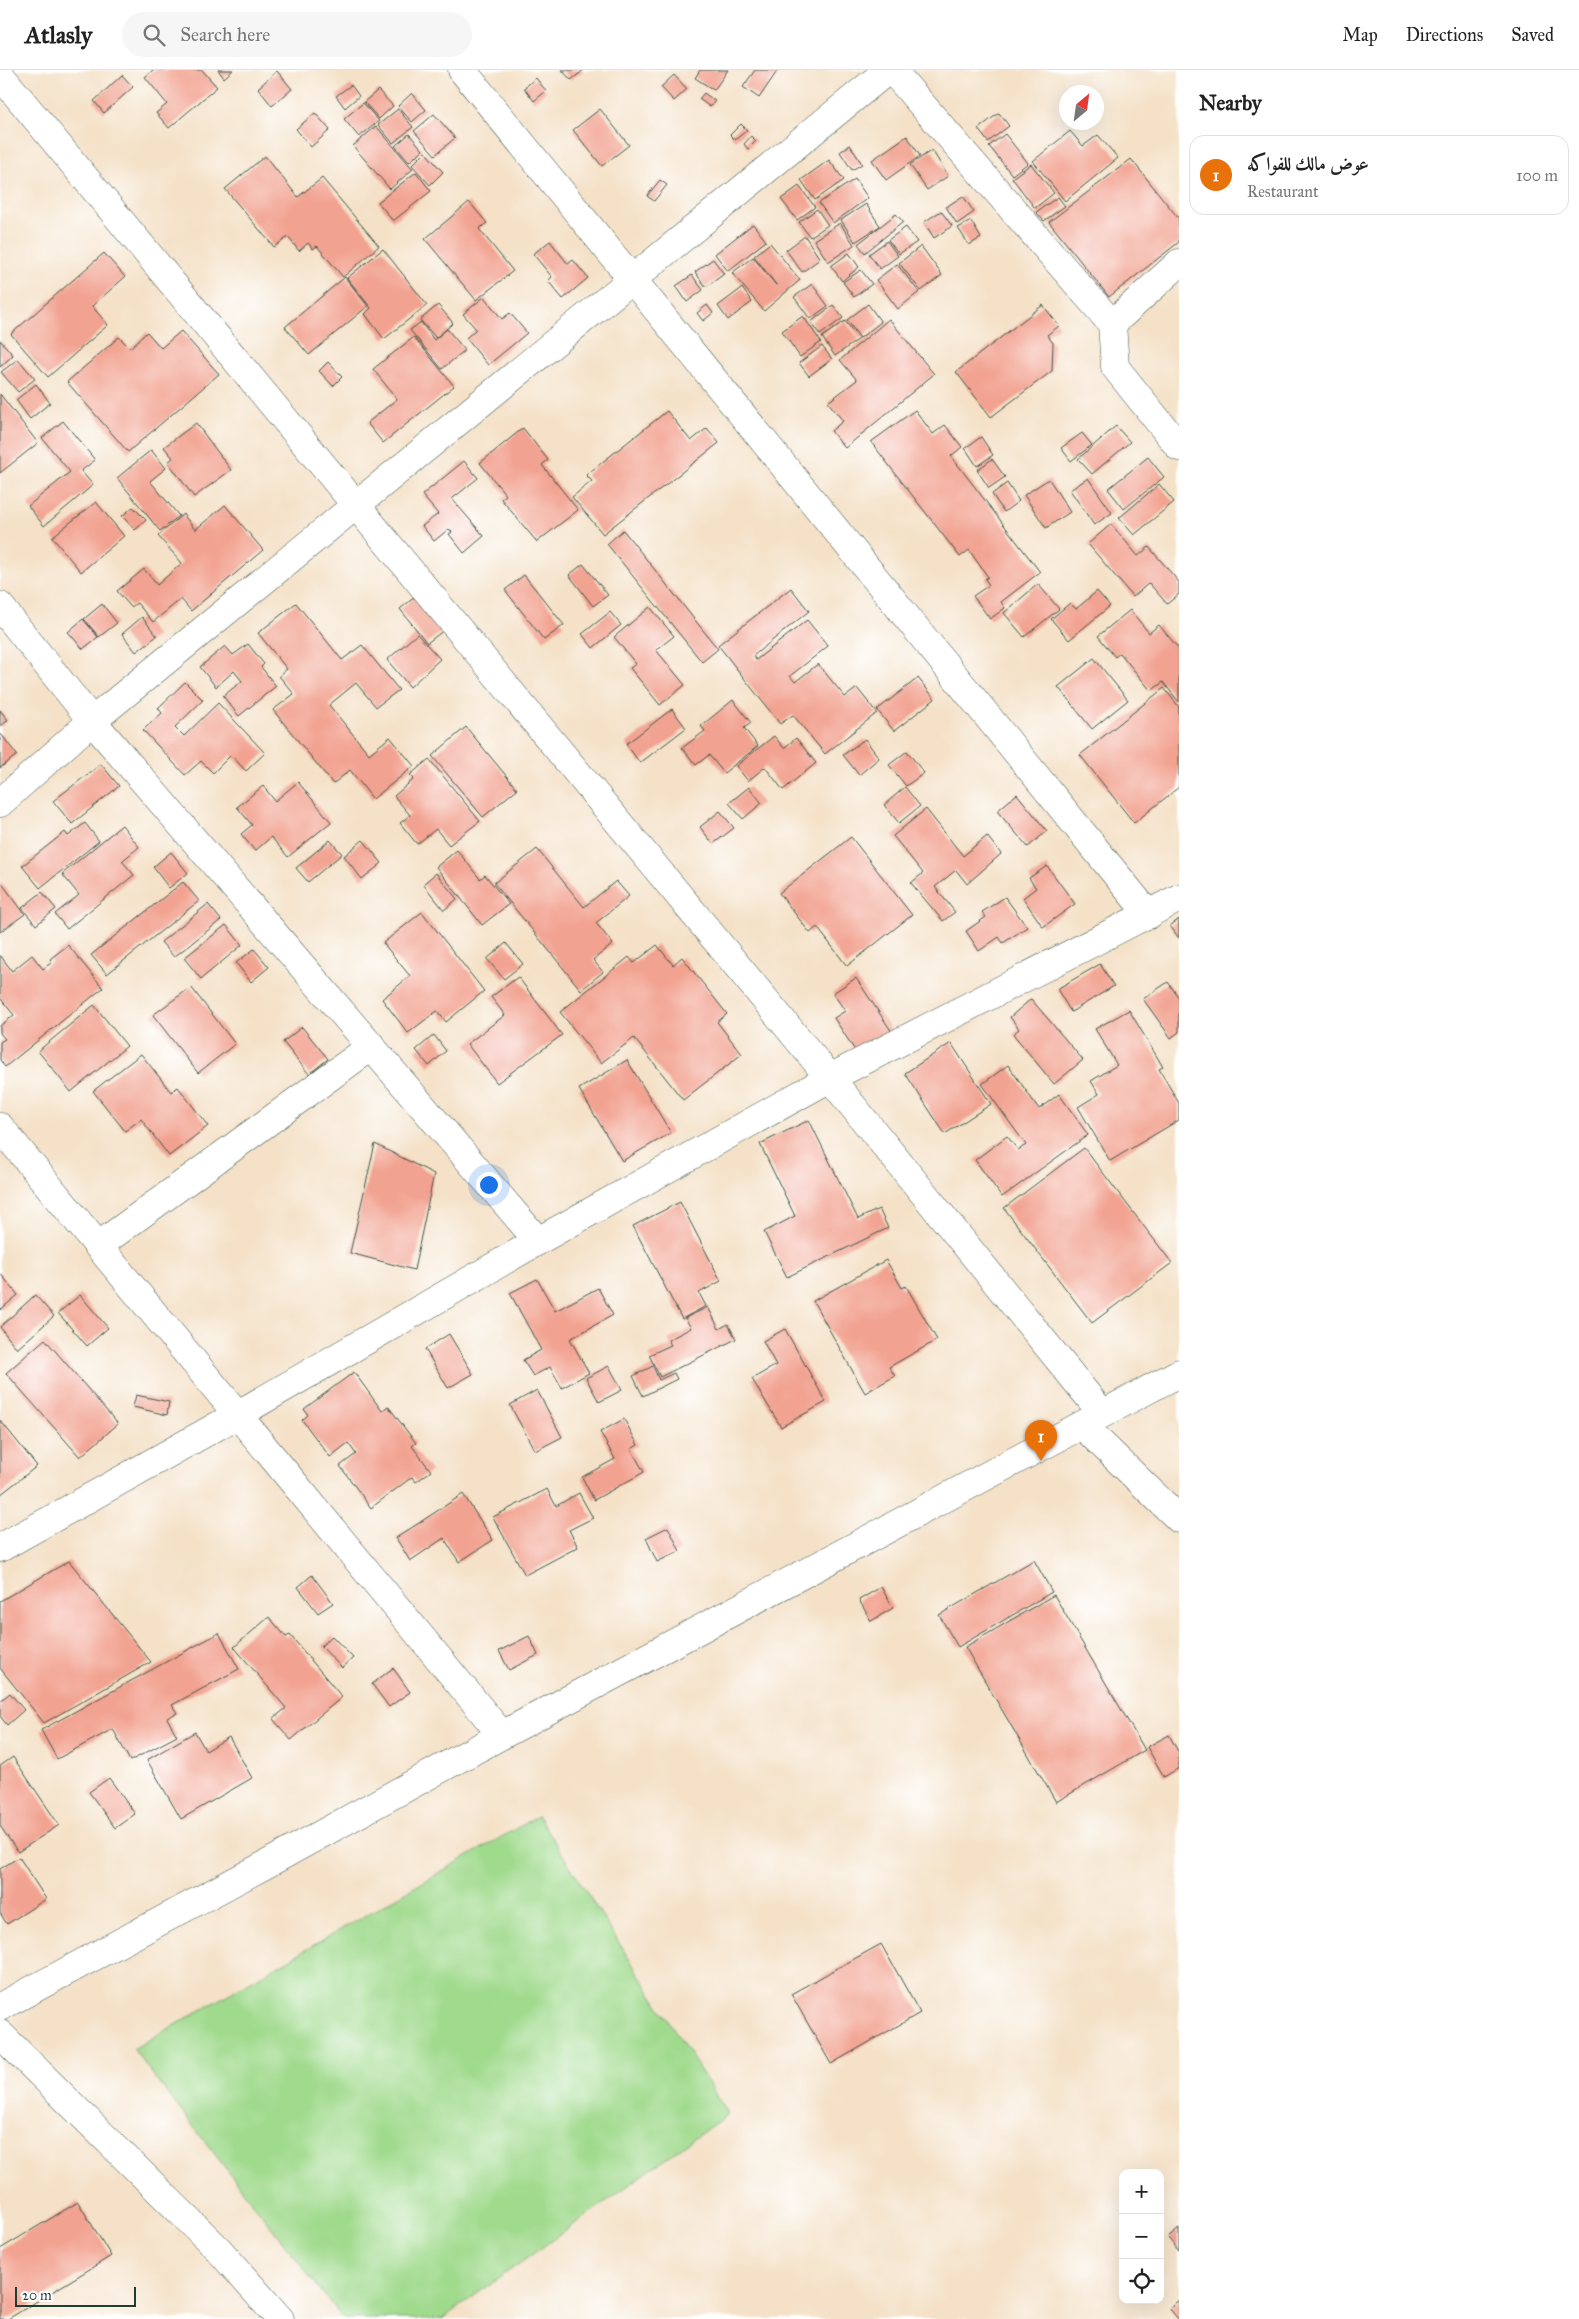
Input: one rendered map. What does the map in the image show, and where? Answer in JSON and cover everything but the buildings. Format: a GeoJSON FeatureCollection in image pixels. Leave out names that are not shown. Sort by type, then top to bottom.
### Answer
{"type":"FeatureCollection","features":[{"type":"Feature","properties":{"kind":"street"},"geometry":{"type":"LineString","coordinates":[[462,70],[1149,915]]}},
{"type":"Feature","properties":{"kind":"street"},"geometry":{"type":"LineString","coordinates":[[0,802],[92,720],[632,278],[890,70],[1112,324],[1115,367],[1179,447]]}},
{"type":"Feature","properties":{"kind":"street"},"geometry":{"type":"LineString","coordinates":[[0,76],[830,1078],[1092,1419],[1179,1519]]}},
{"type":"Feature","properties":{"kind":"street"},"geometry":{"type":"LineString","coordinates":[[1112,324],[1179,263]]}},
{"type":"Feature","properties":{"kind":"street"},"geometry":{"type":"LineString","coordinates":[[0,606],[92,720],[538,1241]]}},
{"type":"Feature","properties":{"kind":"street"},"geometry":{"type":"LineString","coordinates":[[0,1548],[238,1415],[538,1241],[830,1078],[1179,898]]}},
{"type":"Feature","properties":{"kind":"street"},"geometry":{"type":"LineString","coordinates":[[98,1246],[372,1046]]}},
{"type":"Feature","properties":{"kind":"street"},"geometry":{"type":"LineString","coordinates":[[0,1127],[502,1735]]}},
{"type":"Feature","properties":{"kind":"street"},"geometry":{"type":"LineString","coordinates":[[0,2007],[502,1735],[1179,1373]]}},
{"type":"Feature","properties":{"kind":"street"},"geometry":{"type":"LineString","coordinates":[[1132,1398],[1179,1393]]}},
{"type":"Feature","properties":{"kind":"street"},"geometry":{"type":"LineString","coordinates":[[0,2034],[219,2250],[280,2319]]}},
{"type":"Feature","properties":{"kind":"green space"},"geometry":{"type":"Polygon","coordinates":[[[538,1816],[728,2114],[442,2319],[343,2319],[133,2049],[538,1816]]]}},
{"type":"Feature","properties":{"kind":"place","name":"عوض مالك للفواكه"},"geometry":{"type":"Point","coordinates":[1041,1461]}}]}
